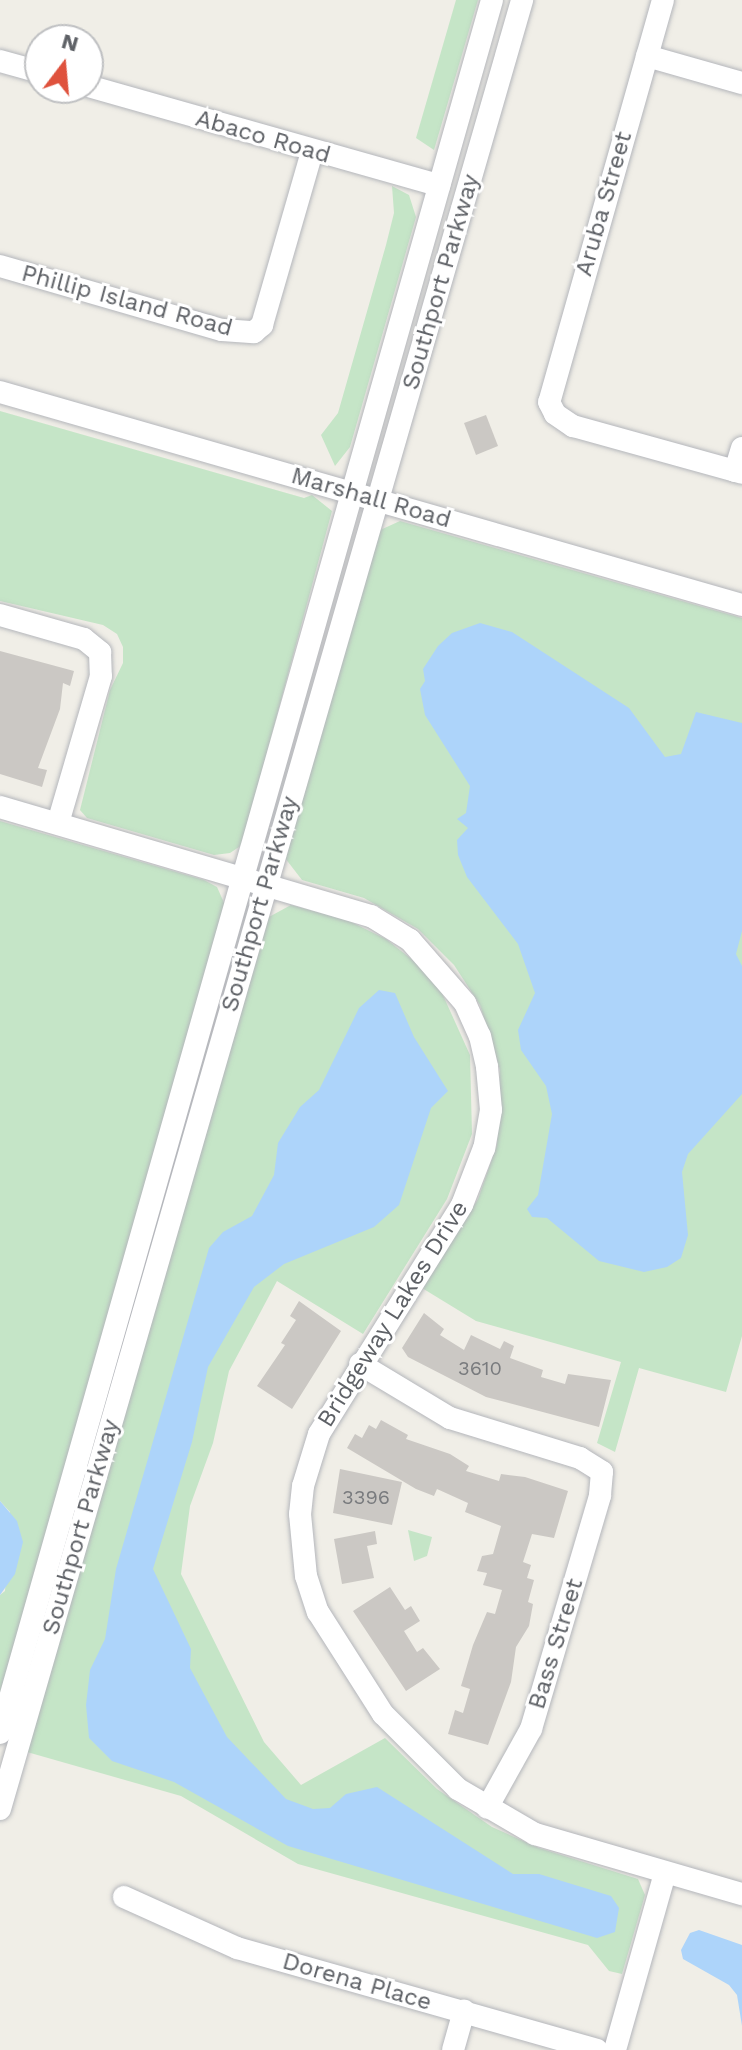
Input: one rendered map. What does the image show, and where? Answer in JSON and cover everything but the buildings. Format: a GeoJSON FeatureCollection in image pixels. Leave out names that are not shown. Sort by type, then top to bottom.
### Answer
{"type":"FeatureCollection","features":[{"type":"Feature","properties":{"kind":"street","name":"Southport Parkway"},"geometry":{"type":"LineString","coordinates":[[365,496],[439,185],[492,0]]}},
{"type":"Feature","properties":{"kind":"street","name":"Southport Parkway"},"geometry":{"type":"LineString","coordinates":[[2,1793],[365,496],[522,0]]}},
{"type":"Feature","properties":{"kind":"street","name":"Aruba Street"},"geometry":{"type":"LineString","coordinates":[[663,0],[552,385],[550,408],[573,426],[738,472]]}},
{"type":"Feature","properties":{"kind":"street"},"geometry":{"type":"LineString","coordinates":[[647,56],[742,83]]}},
{"type":"Feature","properties":{"kind":"street"},"geometry":{"type":"LineString","coordinates":[[0,61],[24,68]]}},
{"type":"Feature","properties":{"kind":"street","name":"Abaco Road"},"geometry":{"type":"LineString","coordinates":[[104,91],[312,152],[439,185]]}},
{"type":"Feature","properties":{"kind":"street","name":"Phillip Island Road"},"geometry":{"type":"LineString","coordinates":[[0,266],[222,330],[254,332],[262,325],[312,152]]}},
{"type":"Feature","properties":{"kind":"street","name":"Marshall Road"},"geometry":{"type":"LineString","coordinates":[[0,392],[742,605]]}},
{"type":"Feature","properties":{"kind":"street"},"geometry":{"type":"LineString","coordinates":[[738,472],[742,448]]}},
{"type":"Feature","properties":{"kind":"street"},"geometry":{"type":"LineString","coordinates":[[0,615],[84,639],[100,652],[101,676],[58,823]]}},
{"type":"Feature","properties":{"kind":"street","name":"Bridgeway Lakes Drive"},"geometry":{"type":"LineString","coordinates":[[0,807],[371,916],[410,940],[465,1003],[485,1057],[491,1110],[475,1179],[327,1416],[309,1458],[300,1514],[306,1576],[318,1612],[383,1714],[434,1770],[487,1808],[535,1834],[742,1894]]}},
{"type":"Feature","properties":{"kind":"street","name":"Southport Parkway"},"geometry":{"type":"LineString","coordinates":[[0,1733],[256,881]]}},
{"type":"Feature","properties":{"kind":"street","name":"Bass Street"},"geometry":{"type":"LineString","coordinates":[[360,1364],[450,1418],[580,1458],[602,1472],[600,1496],[531,1729],[487,1808]]}},
{"type":"Feature","properties":{"kind":"street"},"geometry":{"type":"LineString","coordinates":[[615,2050],[665,1873]]}},
{"type":"Feature","properties":{"kind":"street","name":"Dorena Place"},"geometry":{"type":"LineString","coordinates":[[124,1897],[237,1948],[597,2050]]}},
{"type":"Feature","properties":{"kind":"street"},"geometry":{"type":"LineString","coordinates":[[453,2050],[464,2011]]}},
{"type":"Feature","properties":{"kind":"green space"},"geometry":{"type":"Polygon","coordinates":[[[456,0],[478,0],[434,150],[416,138],[456,0]]]}},
{"type":"Feature","properties":{"kind":"green space"},"geometry":{"type":"Polygon","coordinates":[[[392,186],[409,195],[416,217],[350,447],[335,466],[321,435],[338,413],[386,245],[394,213],[392,186]]]}},
{"type":"Feature","properties":{"kind":"green space"},"geometry":{"type":"Polygon","coordinates":[[[0,411],[304,498],[312,495],[332,511],[242,845],[230,853],[214,855],[87,818],[80,810],[110,690],[123,663],[123,647],[117,634],[103,625],[0,601],[0,411]]]}},
{"type":"Feature","properties":{"kind":"green space"},"geometry":{"type":"Polygon","coordinates":[[[400,521],[742,618],[742,1336],[726,1392],[639,1368],[615,1452],[597,1443],[621,1362],[476,1321],[422,1288],[478,1199],[497,1145],[500,1070],[480,1005],[454,965],[418,929],[364,898],[302,880],[285,858],[378,531],[400,521]]]}},
{"type":"Feature","properties":{"kind":"green space"},"geometry":{"type":"Polygon","coordinates":[[[0,821],[204,880],[217,887],[225,905],[0,1697],[0,1595],[5,1591],[10,1512],[0,1501],[0,821]]]}},
{"type":"Feature","properties":{"kind":"green space"},"geometry":{"type":"Polygon","coordinates":[[[291,905],[347,920],[386,939],[419,965],[442,993],[470,1055],[472,1134],[447,1199],[363,1334],[277,1281],[229,1371],[213,1443],[190,1506],[181,1574],[264,1742],[301,1785],[385,1738],[437,1789],[492,1827],[539,1848],[638,1879],[645,1895],[622,1974],[609,1971],[588,1945],[298,1864],[181,1796],[27,1752],[267,918],[291,905]]]}},
{"type":"Feature","properties":{"kind":"green space"},"geometry":{"type":"Polygon","coordinates":[[[408,1530],[432,1537],[427,1556],[414,1561],[408,1530]]]}},
{"type":"Feature","properties":{"kind":"water"},"geometry":{"type":"Polygon","coordinates":[[[480,623],[512,632],[629,708],[665,757],[681,754],[696,712],[742,723],[742,931],[736,954],[742,966],[742,1094],[688,1154],[682,1172],[688,1235],[681,1258],[667,1267],[644,1272],[599,1261],[547,1218],[532,1217],[527,1209],[538,1195],[552,1114],[546,1086],[521,1050],[518,1030],[535,993],[518,944],[467,877],[458,855],[457,840],[468,828],[457,819],[466,813],[470,786],[425,715],[420,689],[425,681],[423,669],[438,646],[452,633],[480,623]]]}},
{"type":"Feature","properties":{"kind":"water"},"geometry":{"type":"Polygon","coordinates":[[[379,990],[395,993],[414,1037],[448,1091],[431,1108],[399,1205],[374,1227],[284,1264],[254,1287],[208,1367],[192,1442],[153,1569],[191,1649],[190,1668],[227,1737],[286,1799],[313,1809],[330,1808],[346,1794],[377,1787],[513,1874],[539,1874],[611,1896],[619,1908],[615,1932],[597,1938],[288,1846],[174,1782],[112,1761],[89,1738],[86,1705],[90,1670],[105,1639],[116,1569],[209,1248],[223,1232],[252,1216],[274,1175],[278,1143],[300,1107],[319,1090],[359,1008],[379,990]]]}},
{"type":"Feature","properties":{"kind":"water"},"geometry":{"type":"Polygon","coordinates":[[[0,1501],[17,1521],[23,1542],[15,1574],[0,1595],[0,1501]]]}},
{"type":"Feature","properties":{"kind":"water"},"geometry":{"type":"Polygon","coordinates":[[[699,1930],[742,1945],[742,2026],[737,1995],[729,1985],[683,1959],[681,1950],[690,1933],[699,1930]]]}}]}
